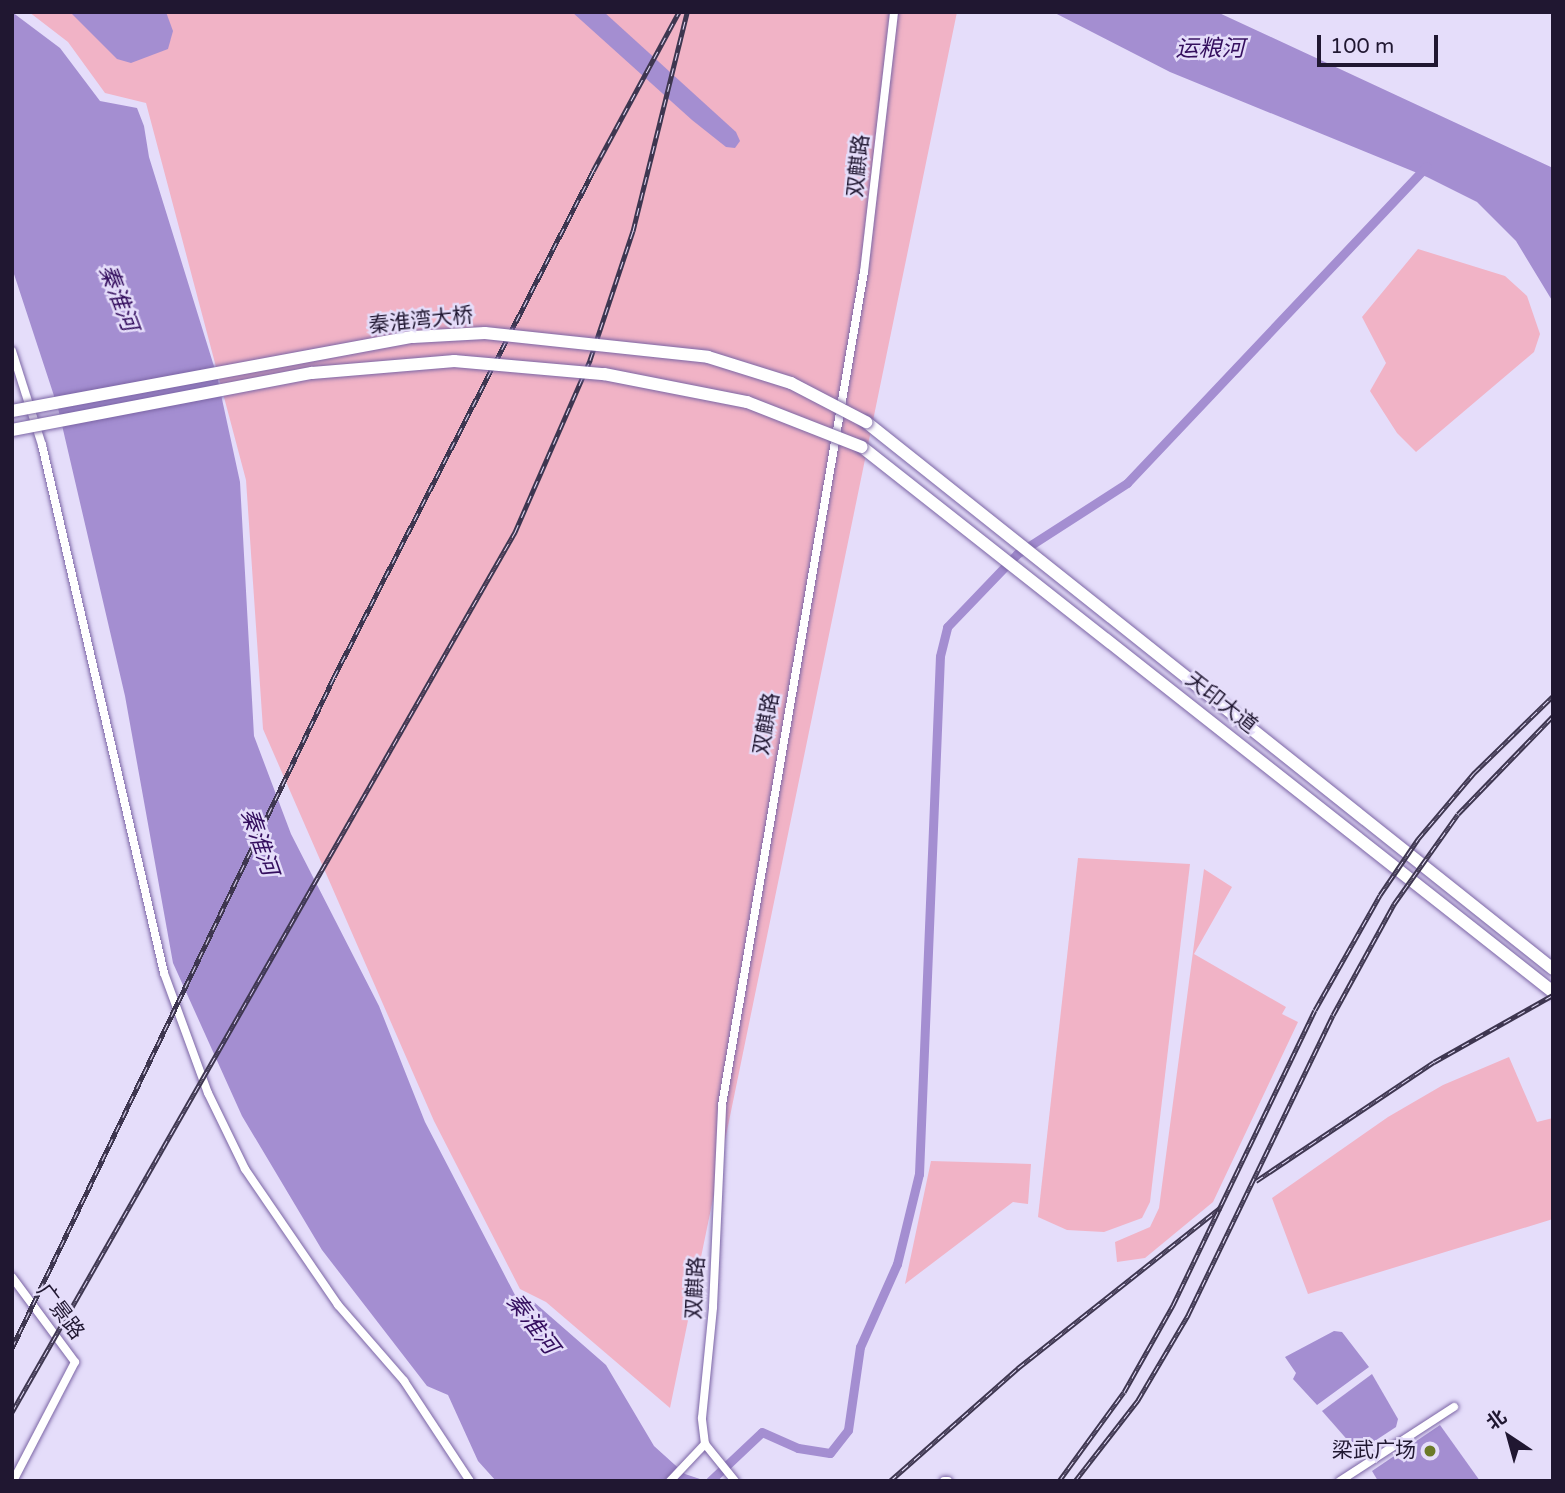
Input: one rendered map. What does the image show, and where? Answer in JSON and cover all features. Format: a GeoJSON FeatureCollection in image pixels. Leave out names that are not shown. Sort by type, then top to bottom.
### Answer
{"type":"FeatureCollection","features":[{"type":"Feature","properties":{"kind":"main road","name":"秦淮湾大桥"},"geometry":{"type":"LineString","coordinates":[[12,411],[413,337],[485,333],[718,359],[792,383],[866,422]]}},
{"type":"Feature","properties":{"kind":"main road","name":"秦淮湾大桥"},"geometry":{"type":"LineString","coordinates":[[12,430],[312,373],[454,361],[604,374],[720,396],[777,410],[862,447]]}},
{"type":"Feature","properties":{"kind":"main road","name":"天印大道"},"geometry":{"type":"LineString","coordinates":[[866,422],[1014,537],[1553,970]]}},
{"type":"Feature","properties":{"kind":"main road","name":"天印大道"},"geometry":{"type":"LineString","coordinates":[[862,447],[1023,570],[1553,992]]}},
{"type":"Feature","properties":{"kind":"street","name":"双麒路"},"geometry":{"type":"LineString","coordinates":[[705,1444],[702,1418],[713,1307],[722,1105],[864,272],[894,12]]}},
{"type":"Feature","properties":{"kind":"street"},"geometry":{"type":"LineString","coordinates":[[12,351],[42,445],[164,973],[208,1093],[244,1169],[338,1305],[404,1381],[470,1481]]}},
{"type":"Feature","properties":{"kind":"street","name":"广景路"},"geometry":{"type":"LineString","coordinates":[[12,1277],[75,1362],[13,1481]]}},
{"type":"Feature","properties":{"kind":"street"},"geometry":{"type":"LineString","coordinates":[[1340,1481],[1454,1407]]}},
{"type":"Feature","properties":{"kind":"street"},"geometry":{"type":"LineString","coordinates":[[670,1481],[705,1444],[735,1481]]}},
{"type":"Feature","properties":{"kind":"shaded area"},"geometry":{"type":"Polygon","coordinates":[[[29,12],[957,12],[670,1408],[546,1302],[520,1289],[434,1121],[263,729],[246,480],[146,103],[105,93],[68,42],[29,12]]]}},
{"type":"Feature","properties":{"kind":"shaded area"},"geometry":{"type":"Polygon","coordinates":[[[1418,249],[1505,276],[1527,296],[1540,334],[1534,352],[1416,452],[1397,433],[1370,391],[1386,363],[1362,317],[1418,249]]]}},
{"type":"Feature","properties":{"kind":"shaded area"},"geometry":{"type":"Polygon","coordinates":[[[1078,858],[1190,864],[1150,1202],[1142,1218],[1104,1232],[1067,1230],[1038,1217],[1078,858]]]}},
{"type":"Feature","properties":{"kind":"shaded area"},"geometry":{"type":"Polygon","coordinates":[[[1204,869],[1232,887],[1194,954],[1286,1007],[1282,1014],[1298,1022],[1213,1202],[1145,1258],[1117,1262],[1115,1242],[1150,1227],[1159,1208],[1204,869]]]}},
{"type":"Feature","properties":{"kind":"shaded area"},"geometry":{"type":"Polygon","coordinates":[[[1509,1057],[1537,1122],[1553,1118],[1553,1219],[1308,1294],[1272,1198],[1388,1117],[1443,1085],[1509,1057]]]}},
{"type":"Feature","properties":{"kind":"shaded area"},"geometry":{"type":"Polygon","coordinates":[[[931,1161],[1031,1164],[1028,1204],[1013,1202],[905,1284],[931,1161]]]}},
{"type":"Feature","properties":{"kind":"water","name":"秦淮河"},"geometry":{"type":"Polygon","coordinates":[[[12,12],[60,48],[100,101],[137,108],[144,126],[149,157],[217,376],[240,482],[254,736],[291,834],[379,1006],[425,1122],[515,1295],[535,1303],[606,1365],[654,1446],[685,1474],[706,1481],[496,1481],[478,1461],[448,1395],[427,1386],[322,1250],[242,1116],[173,963],[125,696],[58,408],[12,268],[12,12]]]}},
{"type":"Feature","properties":{"kind":"water"},"geometry":{"type":"Polygon","coordinates":[[[70,12],[166,12],[173,31],[168,49],[131,63],[117,59],[70,12]]]}},
{"type":"Feature","properties":{"kind":"water"},"geometry":{"type":"Polygon","coordinates":[[[572,12],[604,12],[736,132],[740,141],[735,148],[726,147],[692,120],[572,12]]]}},
{"type":"Feature","properties":{"kind":"water","name":"运粮河"},"geometry":{"type":"Polygon","coordinates":[[[1053,12],[1217,12],[1553,168],[1553,302],[1516,241],[1477,202],[1427,177],[1170,72],[1053,12]]]}},
{"type":"Feature","properties":{"kind":"water"},"geometry":{"type":"Polygon","coordinates":[[[1334,1331],[1342,1332],[1369,1367],[1317,1405],[1293,1379],[1296,1373],[1285,1357],[1334,1331]]]}},
{"type":"Feature","properties":{"kind":"water"},"geometry":{"type":"Polygon","coordinates":[[[1372,1374],[1398,1419],[1396,1427],[1358,1452],[1322,1411],[1372,1374]]]}},
{"type":"Feature","properties":{"kind":"water","name":"梁武广场"},"geometry":{"type":"Polygon","coordinates":[[[1440,1425],[1480,1481],[1378,1481],[1372,1471],[1440,1425]]]}},
{"type":"Feature","properties":{"kind":"waterway"},"geometry":{"type":"LineString","coordinates":[[710,1481],[762,1432],[798,1448],[830,1453],[848,1430],[860,1347],[897,1264],[919,1174],[940,656],[947,627],[1017,554],[1127,483],[1427,166]]}},
{"type":"Feature","properties":{"kind":"railway"},"geometry":{"type":"LineString","coordinates":[[12,1348],[334,677],[593,171],[679,12]]}},
{"type":"Feature","properties":{"kind":"railway"},"geometry":{"type":"LineString","coordinates":[[12,1412],[515,532],[590,360],[633,231],[687,12]]}},
{"type":"Feature","properties":{"kind":"railway"},"geometry":{"type":"LineString","coordinates":[[1059,1481],[1124,1392],[1173,1305],[1315,1010],[1380,895],[1418,839],[1474,773],[1553,696]]}},
{"type":"Feature","properties":{"kind":"railway"},"geometry":{"type":"LineString","coordinates":[[1075,1481],[1138,1400],[1188,1315],[1333,1015],[1394,904],[1458,814],[1553,716]]}},
{"type":"Feature","properties":{"kind":"railway"},"geometry":{"type":"LineString","coordinates":[[1256,1181],[1434,1062],[1553,995]]}},
{"type":"Feature","properties":{"kind":"railway"},"geometry":{"type":"LineString","coordinates":[[890,1481],[1018,1368],[1220,1208]]}},
{"type":"Feature","properties":{"kind":"place","name":"梁武广场"},"geometry":{"type":"Point","coordinates":[1430,1451]}}]}
